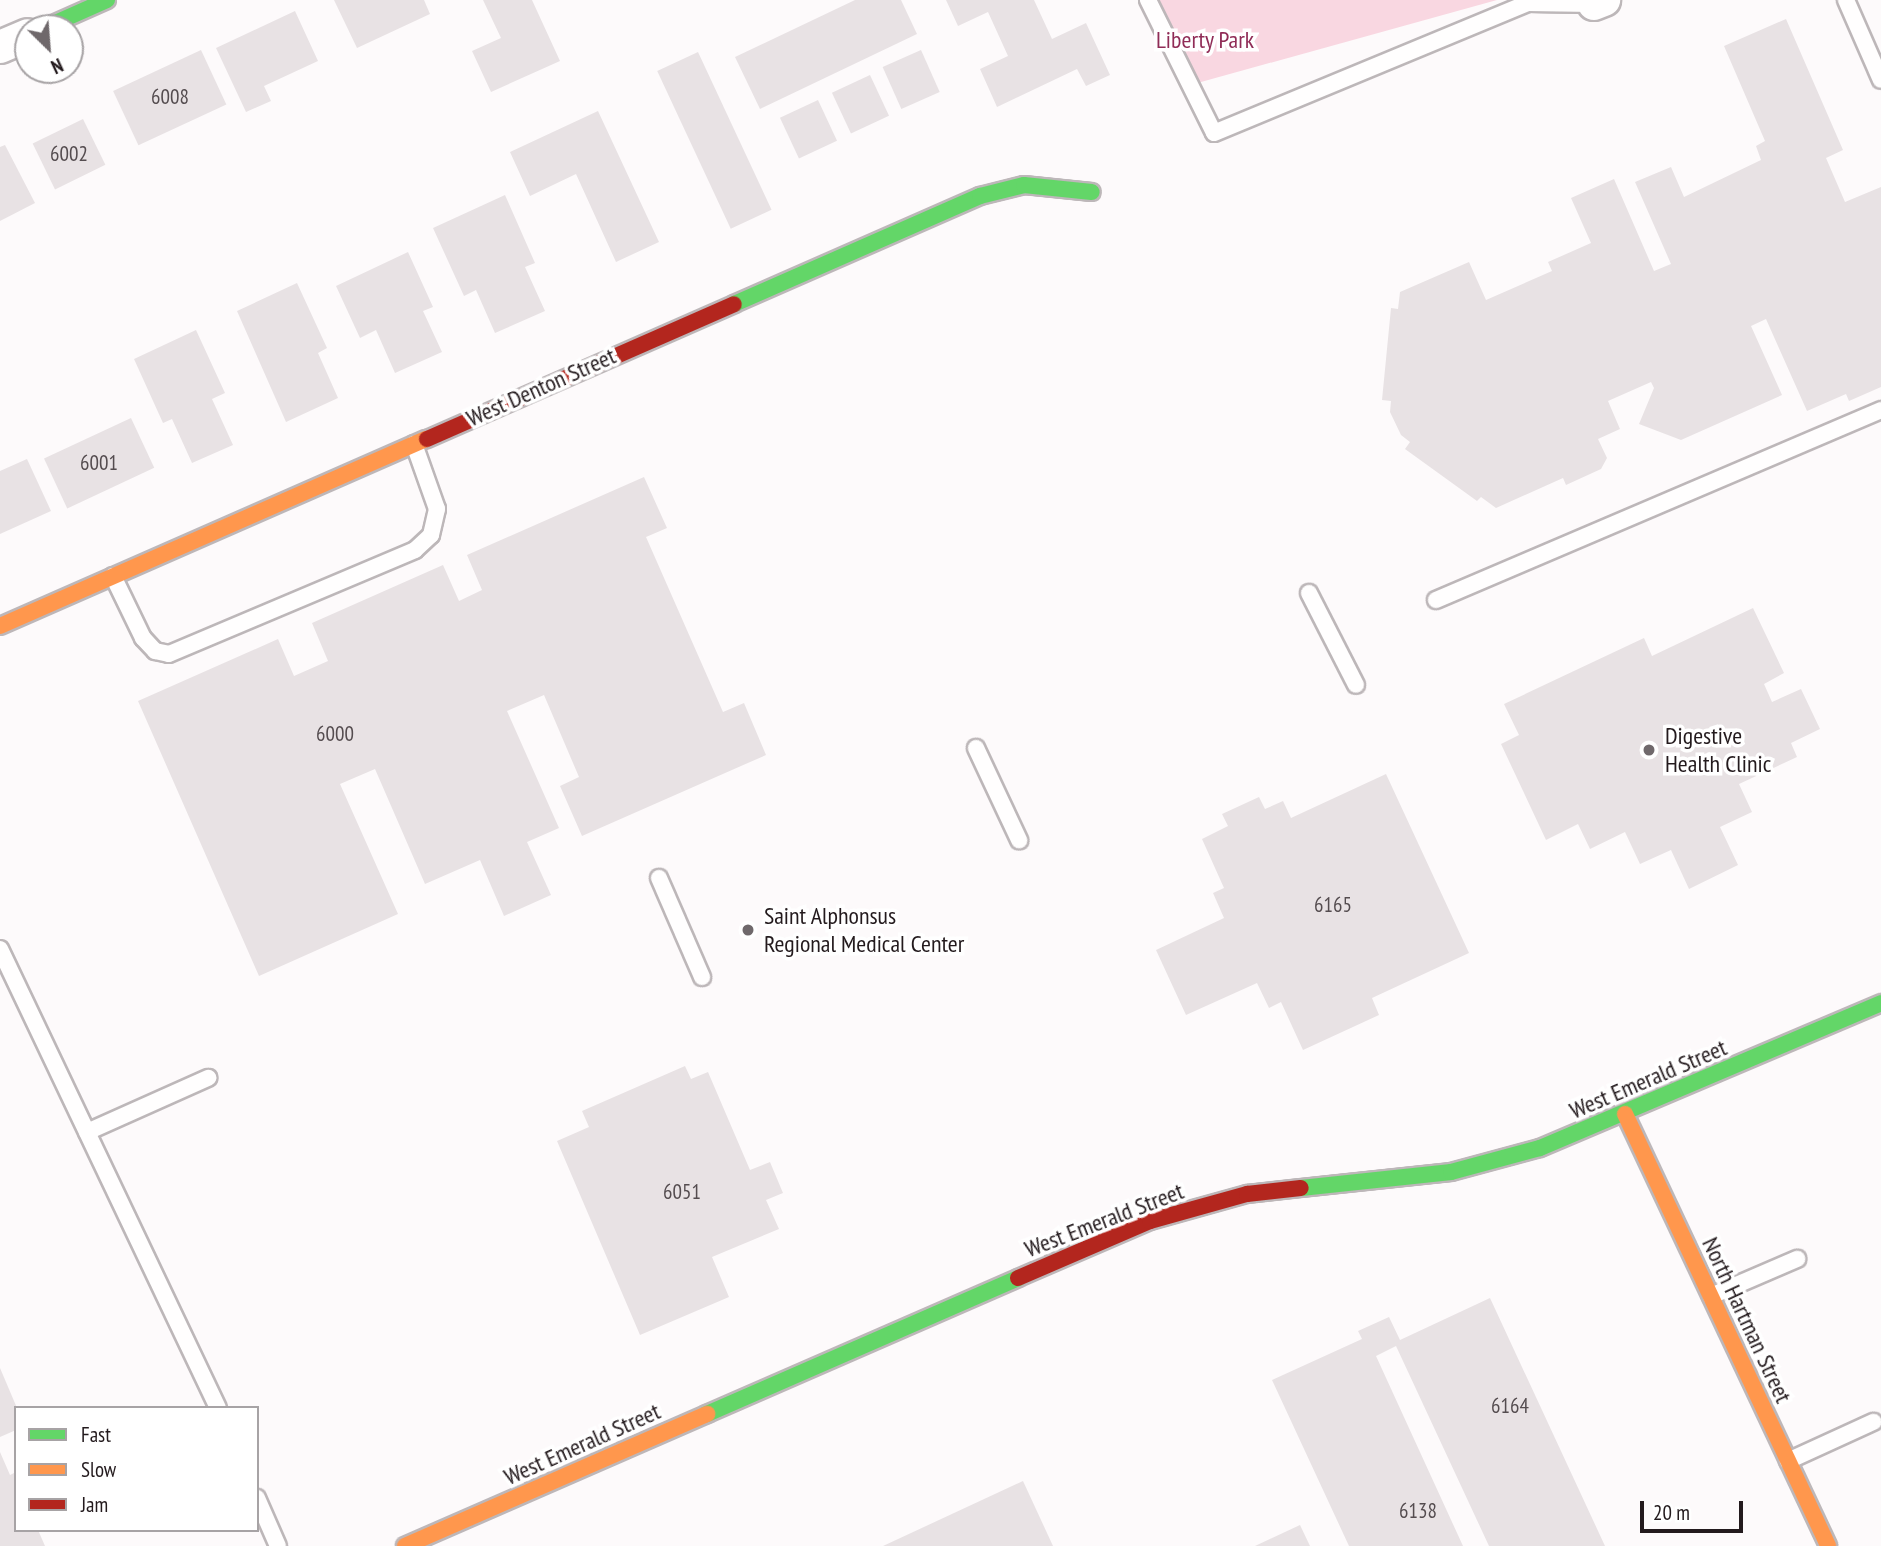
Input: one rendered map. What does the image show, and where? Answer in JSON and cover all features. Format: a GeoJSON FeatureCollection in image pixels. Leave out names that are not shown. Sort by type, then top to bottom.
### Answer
{"type":"FeatureCollection","features":[{"type":"Feature","properties":{"kind":"street"},"geometry":{"type":"LineString","coordinates":[[76,14],[107,0]]}},
{"type":"Feature","properties":{"kind":"street","name":"West Denton Street"},"geometry":{"type":"LineString","coordinates":[[0,626],[980,196],[1024,185],[1092,192]]}},
{"type":"Feature","properties":{"kind":"street","name":"West Emerald Street"},"geometry":{"type":"LineString","coordinates":[[407,1546],[1150,1221],[1247,1194],[1451,1172],[1540,1148],[1881,1003]]}},
{"type":"Feature","properties":{"kind":"street","name":"North Hartman Street"},"geometry":{"type":"LineString","coordinates":[[1625,1114],[1828,1546]]}},
{"type":"Feature","properties":{"kind":"lane"},"geometry":{"type":"LineString","coordinates":[[1148,0],[1214,133],[1528,3],[1599,2]]}},
{"type":"Feature","properties":{"kind":"lane"},"geometry":{"type":"LineString","coordinates":[[1846,0],[1881,80]]}},
{"type":"Feature","properties":{"kind":"lane"},"geometry":{"type":"LineString","coordinates":[[1436,600],[1881,410]]}},
{"type":"Feature","properties":{"kind":"lane"},"geometry":{"type":"LineString","coordinates":[[114,576],[143,638],[155,650],[169,654],[415,550],[431,535],[438,509],[414,443]]}},
{"type":"Feature","properties":{"kind":"lane"},"geometry":{"type":"LineString","coordinates":[[1309,593],[1356,685]]}},
{"type":"Feature","properties":{"kind":"lane"},"geometry":{"type":"LineString","coordinates":[[975,748],[1019,840]]}},
{"type":"Feature","properties":{"kind":"lane"},"geometry":{"type":"LineString","coordinates":[[659,878],[702,977]]}},
{"type":"Feature","properties":{"kind":"lane"},"geometry":{"type":"LineString","coordinates":[[0,949],[6,978],[87,1132],[217,1406]]}},
{"type":"Feature","properties":{"kind":"lane"},"geometry":{"type":"LineString","coordinates":[[87,1132],[208,1078]]}},
{"type":"Feature","properties":{"kind":"lane"},"geometry":{"type":"LineString","coordinates":[[1711,1296],[1797,1259]]}},
{"type":"Feature","properties":{"kind":"lane"},"geometry":{"type":"LineString","coordinates":[[1788,1461],[1873,1422]]}},
{"type":"Feature","properties":{"kind":"lane"},"geometry":{"type":"LineString","coordinates":[[259,1503],[278,1546]]}},
{"type":"Feature","properties":{"kind":"green space","name":"Liberty Park"},"geometry":{"type":"Polygon","coordinates":[[[1141,0],[1497,0],[1183,87],[1141,0]]]}},
{"type":"Feature","properties":{"kind":"building"},"geometry":{"type":"Polygon","coordinates":[[[334,0],[424,0],[430,14],[357,48],[334,0]]]}},
{"type":"Feature","properties":{"kind":"building"},"geometry":{"type":"Polygon","coordinates":[[[483,0],[532,0],[560,61],[491,92],[472,51],[501,38],[483,0]]]}},
{"type":"Feature","properties":{"kind":"building"},"geometry":{"type":"Polygon","coordinates":[[[855,0],[901,0],[917,34],[760,109],[735,57],[855,0]]]}},
{"type":"Feature","properties":{"kind":"building"},"geometry":{"type":"Polygon","coordinates":[[[946,0],[1034,0],[1052,39],[1086,23],[1110,75],[1086,86],[1077,69],[997,107],[980,69],[1008,56],[988,12],[958,26],[946,0]]]}},
{"type":"Feature","properties":{"kind":"building"},"geometry":{"type":"Polygon","coordinates":[[[295,11],[318,61],[264,86],[271,101],[246,112],[216,48],[295,11]]]}},
{"type":"Feature","properties":{"kind":"building"},"geometry":{"type":"Polygon","coordinates":[[[1786,19],[1843,150],[1826,158],[1845,202],[1881,187],[1881,387],[1849,401],[1846,394],[1807,411],[1766,319],[1751,326],[1782,395],[1681,440],[1639,424],[1654,388],[1651,382],[1608,401],[1620,429],[1598,439],[1607,458],[1601,469],[1566,485],[1563,478],[1496,508],[1481,497],[1477,501],[1405,449],[1410,442],[1401,435],[1390,412],[1391,401],[1382,400],[1391,308],[1398,309],[1400,292],[1469,262],[1486,300],[1552,271],[1548,262],[1591,243],[1571,198],[1614,179],[1654,271],[1671,264],[1635,182],[1671,167],[1684,197],[1761,160],[1756,146],[1765,141],[1724,46],[1786,19]]]}},
{"type":"Feature","properties":{"kind":"building"},"geometry":{"type":"Polygon","coordinates":[[[201,50],[226,104],[138,145],[113,91],[201,50]]]}},
{"type":"Feature","properties":{"kind":"building"},"geometry":{"type":"Polygon","coordinates":[[[921,50],[940,92],[901,109],[883,67],[921,50]]]}},
{"type":"Feature","properties":{"kind":"building"},"geometry":{"type":"Polygon","coordinates":[[[698,52],[772,210],[731,229],[657,71],[698,52]]]}},
{"type":"Feature","properties":{"kind":"building"},"geometry":{"type":"Polygon","coordinates":[[[870,75],[889,116],[851,134],[832,93],[870,75]]]}},
{"type":"Feature","properties":{"kind":"building"},"geometry":{"type":"Polygon","coordinates":[[[818,100],[837,141],[799,159],[780,118],[818,100]]]}},
{"type":"Feature","properties":{"kind":"building"},"geometry":{"type":"Polygon","coordinates":[[[598,111],[659,242],[616,262],[576,174],[530,196],[510,152],[598,111]]]}},
{"type":"Feature","properties":{"kind":"building"},"geometry":{"type":"Polygon","coordinates":[[[83,119],[105,165],[55,189],[33,144],[83,119]]]}},
{"type":"Feature","properties":{"kind":"building"},"geometry":{"type":"Polygon","coordinates":[[[5,145],[35,203],[0,221],[0,147],[5,145]]]}},
{"type":"Feature","properties":{"kind":"building"},"geometry":{"type":"Polygon","coordinates":[[[505,195],[535,263],[525,267],[545,311],[495,333],[476,290],[464,296],[433,228],[505,195]]]}},
{"type":"Feature","properties":{"kind":"building"},"geometry":{"type":"Polygon","coordinates":[[[408,252],[433,307],[423,311],[442,352],[395,373],[376,330],[360,338],[336,286],[408,252]]]}},
{"type":"Feature","properties":{"kind":"building"},"geometry":{"type":"Polygon","coordinates":[[[297,283],[327,348],[318,353],[338,398],[286,422],[237,311],[297,283]]]}},
{"type":"Feature","properties":{"kind":"building"},"geometry":{"type":"Polygon","coordinates":[[[196,330],[225,393],[212,399],[233,445],[192,463],[172,419],[163,423],[134,359],[196,330]]]}},
{"type":"Feature","properties":{"kind":"building"},"geometry":{"type":"Polygon","coordinates":[[[131,418],[154,468],[67,508],[44,459],[131,418]]]}},
{"type":"Feature","properties":{"kind":"building"},"geometry":{"type":"Polygon","coordinates":[[[27,459],[51,511],[0,534],[0,471],[27,459]]]}},
{"type":"Feature","properties":{"kind":"building"},"geometry":{"type":"Polygon","coordinates":[[[644,477],[667,528],[646,537],[723,712],[744,703],[766,755],[582,836],[560,786],[579,777],[544,695],[507,711],[559,828],[527,842],[551,895],[504,916],[480,860],[425,884],[375,769],[340,784],[398,914],[259,976],[138,701],[278,639],[294,676],[328,661],[312,623],[443,565],[459,601],[482,590],[467,555],[644,477]]]}},
{"type":"Feature","properties":{"kind":"building","name":"Digestive Health Clinic"},"geometry":{"type":"Polygon","coordinates":[[[1753,608],[1784,673],[1764,684],[1772,702],[1801,689],[1820,729],[1791,743],[1797,757],[1739,784],[1752,812],[1720,827],[1738,865],[1689,889],[1671,850],[1640,864],[1625,832],[1590,849],[1578,824],[1546,840],[1501,744],[1519,735],[1504,704],[1644,638],[1652,656],[1753,608]]]}},
{"type":"Feature","properties":{"kind":"building"},"geometry":{"type":"Polygon","coordinates":[[[1386,774],[1469,953],[1372,998],[1379,1015],[1303,1050],[1281,1002],[1269,1008],[1257,983],[1186,1015],[1156,950],[1224,918],[1213,893],[1224,888],[1202,839],[1228,826],[1222,814],[1259,797],[1265,809],[1283,801],[1291,818],[1386,774]]]}},
{"type":"Feature","properties":{"kind":"building"},"geometry":{"type":"Polygon","coordinates":[[[685,1066],[691,1079],[708,1072],[750,1170],[770,1162],[783,1193],[766,1200],[779,1229],[712,1257],[729,1297],[640,1335],[557,1141],[589,1127],[582,1111],[685,1066]]]}},
{"type":"Feature","properties":{"kind":"building"},"geometry":{"type":"Polygon","coordinates":[[[1490,1298],[1605,1546],[1489,1546],[1396,1346],[1376,1356],[1463,1546],[1349,1546],[1272,1380],[1362,1339],[1358,1331],[1389,1317],[1400,1340],[1490,1298]]]}},
{"type":"Feature","properties":{"kind":"building"},"geometry":{"type":"Polygon","coordinates":[[[0,1368],[16,1406],[14,1406],[14,1431],[0,1437],[0,1368]]]}},
{"type":"Feature","properties":{"kind":"building"},"geometry":{"type":"Polygon","coordinates":[[[0,1452],[10,1475],[14,1473],[14,1532],[39,1532],[45,1546],[0,1546],[0,1452]]]}},
{"type":"Feature","properties":{"kind":"building"},"geometry":{"type":"Polygon","coordinates":[[[1023,1481],[1053,1546],[883,1546],[1023,1481]]]}},
{"type":"Feature","properties":{"kind":"building"},"geometry":{"type":"Polygon","coordinates":[[[1300,1525],[1310,1546],[1255,1546],[1300,1525]]]}},
{"type":"Feature","properties":{"kind":"traffic: fast"},"geometry":{"type":"LineString","coordinates":[[76,14],[107,0]]}},
{"type":"Feature","properties":{"kind":"traffic: fast"},"geometry":{"type":"LineString","coordinates":[[734,304],[980,196],[1024,185],[1092,192]]}},
{"type":"Feature","properties":{"kind":"traffic: fast"},"geometry":{"type":"LineString","coordinates":[[1301,1188],[1451,1172],[1540,1148],[1881,1003]]}},
{"type":"Feature","properties":{"kind":"traffic: fast"},"geometry":{"type":"LineString","coordinates":[[707,1414],[1018,1278]]}},
{"type":"Feature","properties":{"kind":"traffic: slow"},"geometry":{"type":"LineString","coordinates":[[0,626],[427,439]]}},
{"type":"Feature","properties":{"kind":"traffic: slow"},"geometry":{"type":"LineString","coordinates":[[1625,1114],[1828,1546]]}},
{"type":"Feature","properties":{"kind":"traffic: slow"},"geometry":{"type":"LineString","coordinates":[[405,1546],[707,1414]]}},
{"type":"Feature","properties":{"kind":"traffic: jam"},"geometry":{"type":"LineString","coordinates":[[427,439],[734,304]]}},
{"type":"Feature","properties":{"kind":"traffic: jam"},"geometry":{"type":"LineString","coordinates":[[1018,1278],[1150,1221],[1247,1194],[1301,1188]]}},
{"type":"Feature","properties":{"kind":"place","name":"Digestive Health Clinic"},"geometry":{"type":"Point","coordinates":[1649,750]}},
{"type":"Feature","properties":{"kind":"place","name":"Saint Alphonsus Regional Medical Center"},"geometry":{"type":"Point","coordinates":[748,930]}}]}
